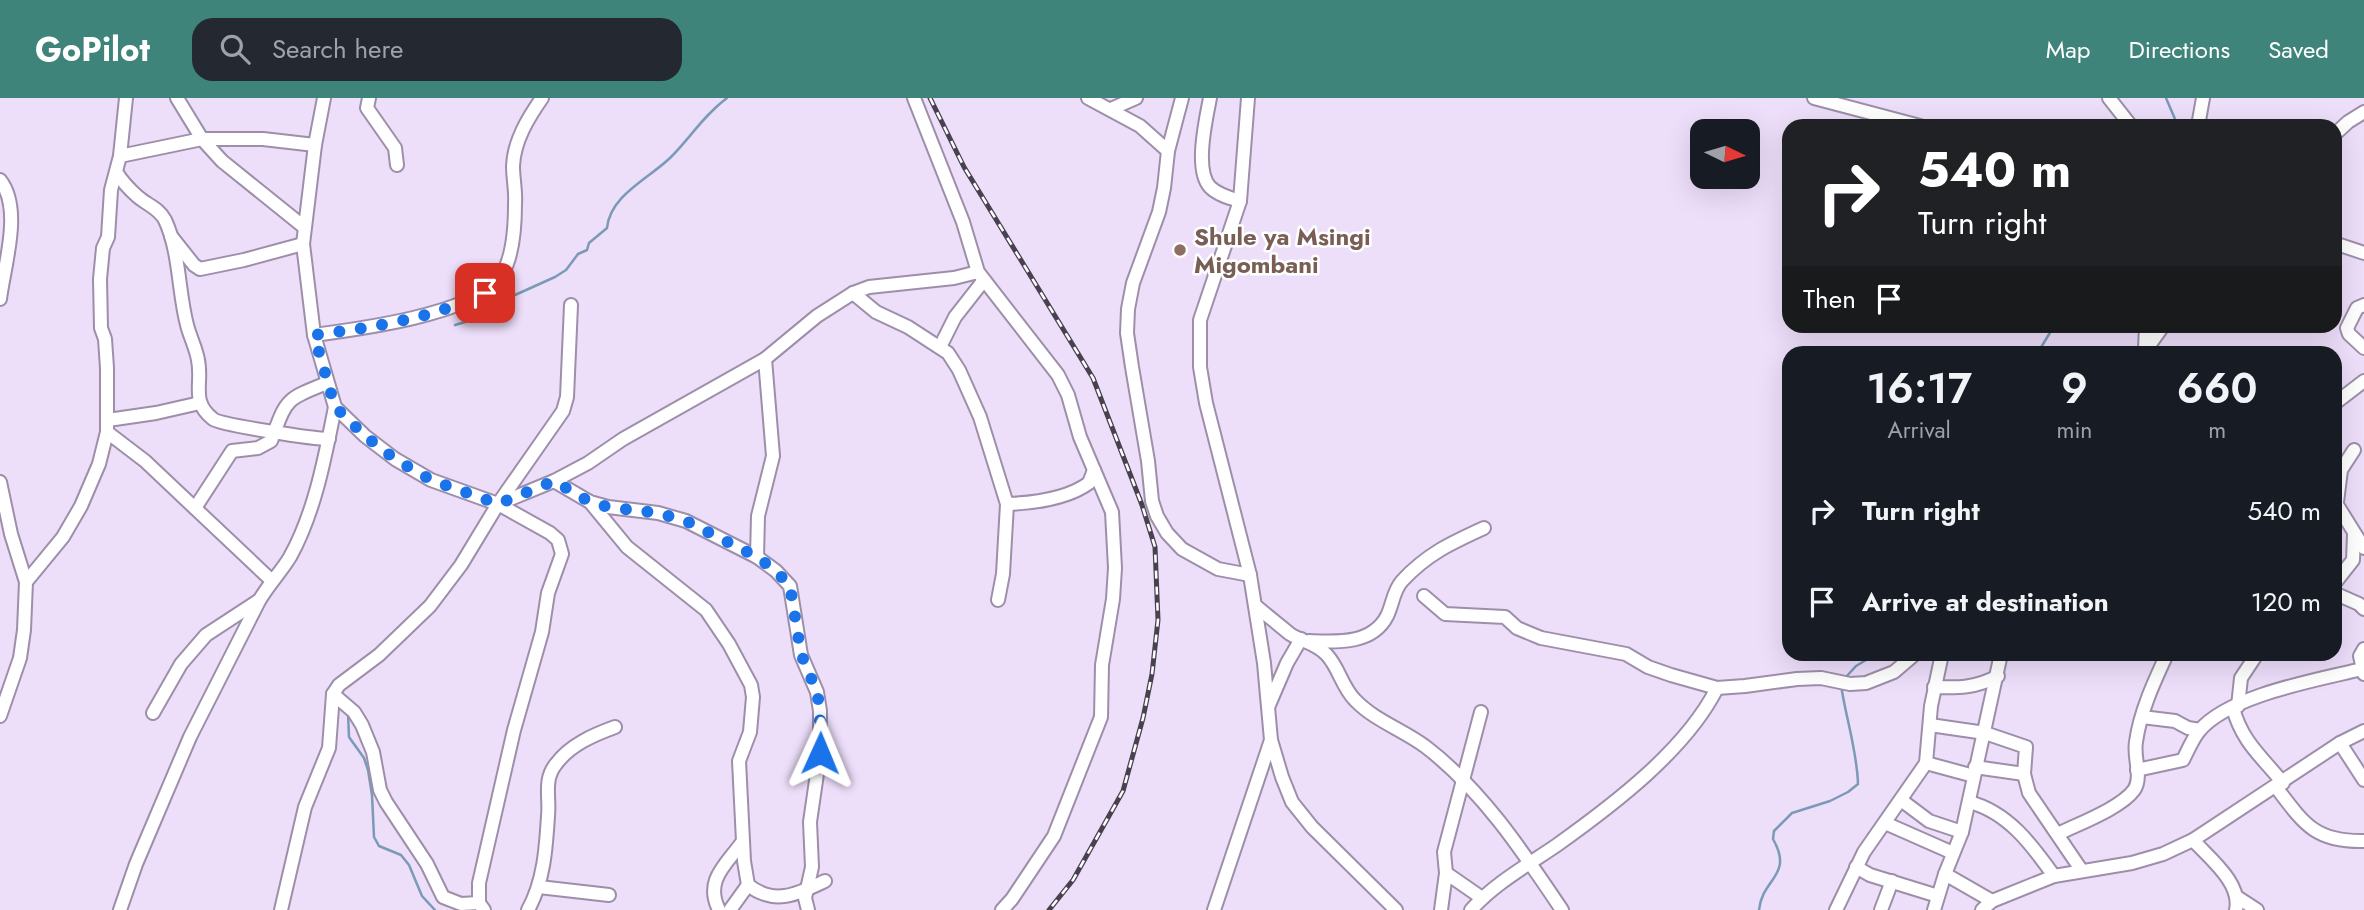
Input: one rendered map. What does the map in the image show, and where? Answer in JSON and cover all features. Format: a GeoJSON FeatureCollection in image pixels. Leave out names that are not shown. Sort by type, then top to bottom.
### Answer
{"type":"FeatureCollection","features":[{"type":"Feature","properties":{"kind":"street"},"geometry":{"type":"LineString","coordinates":[[26,582],[63,537],[81,506],[99,464],[108,426],[107,368],[100,323],[100,279],[103,248],[108,237],[111,190],[120,156],[126,98]]}},
{"type":"Feature","properties":{"kind":"street"},"geometry":{"type":"LineString","coordinates":[[177,98],[202,139],[222,161],[304,227]]}},
{"type":"Feature","properties":{"kind":"street"},"geometry":{"type":"LineString","coordinates":[[324,98],[315,145],[303,244],[314,335],[335,407],[365,436],[395,459],[431,480],[498,504],[550,533],[558,540],[562,554],[548,593],[535,662],[514,730],[479,883],[482,907],[461,904],[443,897],[427,864],[380,790],[377,766],[362,725],[354,712],[333,694]]}},
{"type":"Feature","properties":{"kind":"street"},"geometry":{"type":"LineString","coordinates":[[369,98],[367,108],[395,148],[397,165]]}},
{"type":"Feature","properties":{"kind":"street"},"geometry":{"type":"LineString","coordinates":[[314,335],[369,327],[449,309],[485,293],[499,280],[507,263],[512,238],[515,206],[514,156],[518,140],[542,98]]}},
{"type":"Feature","properties":{"kind":"street"},"geometry":{"type":"LineString","coordinates":[[914,98],[963,222],[981,276],[1028,333],[1058,375],[1112,512],[1115,542],[1113,599],[1102,665],[1101,717],[1054,836],[1002,910]]}},
{"type":"Feature","properties":{"kind":"street"},"geometry":{"type":"LineString","coordinates":[[1088,98],[1140,126],[1168,151]]}},
{"type":"Feature","properties":{"kind":"street"},"geometry":{"type":"LineString","coordinates":[[1111,109],[1136,98]]}},
{"type":"Feature","properties":{"kind":"street"},"geometry":{"type":"LineString","coordinates":[[1182,98],[1168,151],[1158,212],[1133,283],[1128,309],[1132,367],[1152,501],[1157,516],[1167,533],[1182,549],[1218,569],[1251,575]]}},
{"type":"Feature","properties":{"kind":"street"},"geometry":{"type":"LineString","coordinates":[[1210,98],[1202,163],[1204,178],[1211,188],[1223,196],[1240,201]]}},
{"type":"Feature","properties":{"kind":"street"},"geometry":{"type":"LineString","coordinates":[[1248,98],[1240,201],[1200,320],[1200,367],[1206,403],[1251,575],[1257,607],[1271,740],[1282,777],[1292,802],[1312,827],[1396,910]]}},
{"type":"Feature","properties":{"kind":"street"},"geometry":{"type":"LineString","coordinates":[[1814,98],[1894,119]]}},
{"type":"Feature","properties":{"kind":"street"},"geometry":{"type":"LineString","coordinates":[[2109,98],[2126,119]]}},
{"type":"Feature","properties":{"kind":"street"},"geometry":{"type":"LineString","coordinates":[[2199,119],[2203,98]]}},
{"type":"Feature","properties":{"kind":"street"},"geometry":{"type":"LineString","coordinates":[[2342,128],[2364,112]]}},
{"type":"Feature","properties":{"kind":"street"},"geometry":{"type":"LineString","coordinates":[[120,156],[202,139],[263,139],[315,145]]}},
{"type":"Feature","properties":{"kind":"street"},"geometry":{"type":"LineString","coordinates":[[116,172],[140,198],[159,211],[169,233],[187,324],[198,357],[200,374],[197,391],[200,403],[214,420],[220,422],[309,439],[329,439]]}},
{"type":"Feature","properties":{"kind":"street"},"geometry":{"type":"LineString","coordinates":[[0,180],[8,192],[10,230],[9,253],[0,299]]}},
{"type":"Feature","properties":{"kind":"street"},"geometry":{"type":"LineString","coordinates":[[169,233],[200,269],[303,244]]}},
{"type":"Feature","properties":{"kind":"street"},"geometry":{"type":"LineString","coordinates":[[2342,246],[2364,253]]}},
{"type":"Feature","properties":{"kind":"street"},"geometry":{"type":"LineString","coordinates":[[498,504],[554,481],[765,359],[817,316],[853,293],[869,287],[981,276]]}},
{"type":"Feature","properties":{"kind":"street"},"geometry":{"type":"LineString","coordinates":[[940,347],[981,276]]}},
{"type":"Feature","properties":{"kind":"street"},"geometry":{"type":"LineString","coordinates":[[853,293],[876,313],[908,327],[954,359],[980,418],[1007,504],[1003,574],[998,600]]}},
{"type":"Feature","properties":{"kind":"street"},"geometry":{"type":"LineString","coordinates":[[281,910],[305,807],[329,748],[333,694],[339,685],[379,655],[430,606],[461,565],[498,504],[563,411],[567,397],[571,305]]}},
{"type":"Feature","properties":{"kind":"street"},"geometry":{"type":"LineString","coordinates":[[2364,305],[2357,309],[2347,328],[2349,334],[2364,348]]}},
{"type":"Feature","properties":{"kind":"street"},"geometry":{"type":"LineString","coordinates":[[757,557],[758,516],[772,456],[765,359]]}},
{"type":"Feature","properties":{"kind":"street"},"geometry":{"type":"LineString","coordinates":[[2342,396],[2364,381]]}},
{"type":"Feature","properties":{"kind":"street"},"geometry":{"type":"LineString","coordinates":[[195,508],[232,452],[265,445],[271,441],[285,405],[327,383]]}},
{"type":"Feature","properties":{"kind":"street"},"geometry":{"type":"LineString","coordinates":[[108,426],[200,403]]}},
{"type":"Feature","properties":{"kind":"street"},"geometry":{"type":"LineString","coordinates":[[120,910],[136,864],[190,737],[259,601],[288,559],[299,537],[329,439],[335,407]]}},
{"type":"Feature","properties":{"kind":"street"},"geometry":{"type":"LineString","coordinates":[[108,426],[271,580]]}},
{"type":"Feature","properties":{"kind":"street"},"geometry":{"type":"LineString","coordinates":[[2342,468],[2354,450]]}},
{"type":"Feature","properties":{"kind":"street"},"geometry":{"type":"LineString","coordinates":[[1007,504],[1043,500],[1083,488],[1090,483],[1094,470]]}},
{"type":"Feature","properties":{"kind":"street"},"geometry":{"type":"LineString","coordinates":[[554,481],[590,502],[658,513],[686,521],[757,557],[790,586],[801,654],[817,692],[820,711],[820,753],[811,800],[809,837],[812,867],[805,898],[808,910]]}},
{"type":"Feature","properties":{"kind":"street"},"geometry":{"type":"LineString","coordinates":[[0,482],[11,534],[26,582],[20,658],[0,716]]}},
{"type":"Feature","properties":{"kind":"street"},"geometry":{"type":"LineString","coordinates":[[590,502],[627,547],[706,610],[729,644],[751,685],[754,697],[750,732],[739,761],[748,885],[730,910]]}},
{"type":"Feature","properties":{"kind":"street"},"geometry":{"type":"LineString","coordinates":[[2342,512],[2364,548]]}},
{"type":"Feature","properties":{"kind":"street"},"geometry":{"type":"LineString","coordinates":[[1304,640],[1348,642],[1364,636],[1386,619],[1398,587],[1425,559],[1444,546],[1483,528]]}},
{"type":"Feature","properties":{"kind":"street"},"geometry":{"type":"LineString","coordinates":[[2342,574],[2353,560],[2354,535]]}},
{"type":"Feature","properties":{"kind":"street"},"geometry":{"type":"LineString","coordinates":[[1424,596],[1445,614],[1504,617],[1517,628],[1541,638],[1626,654],[1648,667],[1717,688],[1821,678],[1850,684],[1866,683],[1894,672],[1907,661]]}},
{"type":"Feature","properties":{"kind":"street"},"geometry":{"type":"LineString","coordinates":[[2342,597],[2364,609]]}},
{"type":"Feature","properties":{"kind":"street"},"geometry":{"type":"LineString","coordinates":[[153,713],[181,664],[206,635],[259,601]]}},
{"type":"Feature","properties":{"kind":"street"},"geometry":{"type":"LineString","coordinates":[[1257,607],[1292,635],[1313,643],[1329,658],[1355,700],[1397,730],[1424,745],[1463,782],[1514,839],[1562,910]]}},
{"type":"Feature","properties":{"kind":"street"},"geometry":{"type":"LineString","coordinates":[[1268,708],[1287,663],[1304,640]]}},
{"type":"Feature","properties":{"kind":"street"},"geometry":{"type":"LineString","coordinates":[[2137,770],[2183,760],[2200,730],[2218,715],[2276,689],[2363,672],[2360,656],[2364,649]]}},
{"type":"Feature","properties":{"kind":"street"},"geometry":{"type":"LineString","coordinates":[[1836,910],[1864,852],[1926,764],[1934,687],[1940,661]]}},
{"type":"Feature","properties":{"kind":"street"},"geometry":{"type":"LineString","coordinates":[[1934,910],[1962,832],[2000,661]]}},
{"type":"Feature","properties":{"kind":"street"},"geometry":{"type":"LineString","coordinates":[[2058,834],[2113,806],[2135,789],[2138,780],[2134,752],[2142,717],[2164,661]]}},
{"type":"Feature","properties":{"kind":"street"},"geometry":{"type":"LineString","coordinates":[[2252,661],[2241,678],[2235,707],[2238,728],[2246,741],[2280,785],[2296,814],[2323,836],[2334,840],[2364,841]]}},
{"type":"Feature","properties":{"kind":"street"},"geometry":{"type":"LineString","coordinates":[[1934,687],[1968,688],[1998,676]]}},
{"type":"Feature","properties":{"kind":"street"},"geometry":{"type":"LineString","coordinates":[[1471,910],[1482,898],[1582,826],[1647,772],[1681,739],[1708,707],[1717,688]]}},
{"type":"Feature","properties":{"kind":"street"},"geometry":{"type":"LineString","coordinates":[[1441,910],[1446,873],[1444,852],[1481,712]]}},
{"type":"Feature","properties":{"kind":"street"},"geometry":{"type":"LineString","coordinates":[[2142,717],[2175,721],[2188,729],[2200,730]]}},
{"type":"Feature","properties":{"kind":"street"},"geometry":{"type":"LineString","coordinates":[[1930,725],[1985,733],[2025,747],[2024,774],[2029,793],[2082,871]]}},
{"type":"Feature","properties":{"kind":"street"},"geometry":{"type":"LineString","coordinates":[[528,910],[539,887],[549,812],[549,776],[555,764],[573,748],[591,736],[615,727]]}},
{"type":"Feature","properties":{"kind":"street"},"geometry":{"type":"LineString","coordinates":[[1982,910],[1992,901],[2054,876],[2132,863],[2193,840],[2340,743],[2364,731]]}},
{"type":"Feature","properties":{"kind":"street"},"geometry":{"type":"LineString","coordinates":[[1214,910],[1271,740]]}},
{"type":"Feature","properties":{"kind":"street"},"geometry":{"type":"LineString","coordinates":[[2340,743],[2364,780]]}},
{"type":"Feature","properties":{"kind":"street"},"geometry":{"type":"LineString","coordinates":[[1926,764],[1975,772],[2024,774]]}},
{"type":"Feature","properties":{"kind":"street"},"geometry":{"type":"LineString","coordinates":[[1901,800],[1929,821],[1962,832]]}},
{"type":"Feature","properties":{"kind":"street"},"geometry":{"type":"LineString","coordinates":[[1969,802],[1986,807],[2006,820],[2025,838],[2054,876]]}},
{"type":"Feature","properties":{"kind":"street"},"geometry":{"type":"LineString","coordinates":[[1885,823],[1953,853]]}},
{"type":"Feature","properties":{"kind":"street"},"geometry":{"type":"LineString","coordinates":[[2193,840],[2224,876],[2236,903],[2257,910]]}},
{"type":"Feature","properties":{"kind":"street"},"geometry":{"type":"LineString","coordinates":[[719,910],[712,897],[714,881],[743,841]]}},
{"type":"Feature","properties":{"kind":"street"},"geometry":{"type":"LineString","coordinates":[[1856,867],[1870,875],[1938,895]]}},
{"type":"Feature","properties":{"kind":"street"},"geometry":{"type":"LineString","coordinates":[[1446,873],[1482,898]]}},
{"type":"Feature","properties":{"kind":"street"},"geometry":{"type":"LineString","coordinates":[[1945,874],[1992,901]]}},
{"type":"Feature","properties":{"kind":"street"},"geometry":{"type":"LineString","coordinates":[[748,885],[768,897],[782,897],[807,890],[825,881]]}},
{"type":"Feature","properties":{"kind":"street"},"geometry":{"type":"LineString","coordinates":[[1881,910],[1892,881]]}},
{"type":"Feature","properties":{"kind":"street"},"geometry":{"type":"LineString","coordinates":[[539,887],[609,895]]}},
{"type":"Feature","properties":{"kind":"waterway"},"geometry":{"type":"LineString","coordinates":[[455,325],[465,322],[477,311],[495,308],[566,270],[578,254],[587,250],[589,243],[607,228],[615,206],[623,197],[671,157],[704,119],[727,98]]}},
{"type":"Feature","properties":{"kind":"waterway"},"geometry":{"type":"LineString","coordinates":[[2166,98],[2175,119]]}},
{"type":"Feature","properties":{"kind":"waterway"},"geometry":{"type":"LineString","coordinates":[[2042,346],[2050,333]]}},
{"type":"Feature","properties":{"kind":"waterway"},"geometry":{"type":"LineString","coordinates":[[1846,677],[1864,661]]}},
{"type":"Feature","properties":{"kind":"waterway"},"geometry":{"type":"LineString","coordinates":[[1759,910],[1761,899],[1779,869],[1779,851],[1773,839],[1774,831],[1792,813],[1830,801],[1858,784],[1856,759],[1841,685]]}},
{"type":"Feature","properties":{"kind":"waterway"},"geometry":{"type":"LineString","coordinates":[[348,713],[349,737],[364,758],[368,770],[374,837],[379,846],[401,855],[409,865],[422,896],[435,910]]}},
{"type":"Feature","properties":{"kind":"railway"},"geometry":{"type":"LineString","coordinates":[[930,98],[964,167],[1093,378],[1142,505],[1155,547],[1158,620],[1152,674],[1123,791],[1073,880],[1049,910]]}},
{"type":"Feature","properties":{"kind":"place","name":"Shule ya Msingi Migombani"},"geometry":{"type":"Point","coordinates":[1180,250]}},
{"type":"Feature","properties":{"kind":"route"},"geometry":{"type":"LineString","coordinates":[[485,293],[437,312],[347,331],[314,335],[335,407],[365,436],[395,459],[431,480],[466,494],[498,504],[554,481],[590,502],[658,513],[686,521],[757,557],[790,586],[801,654],[817,692],[820,753]]}}]}
